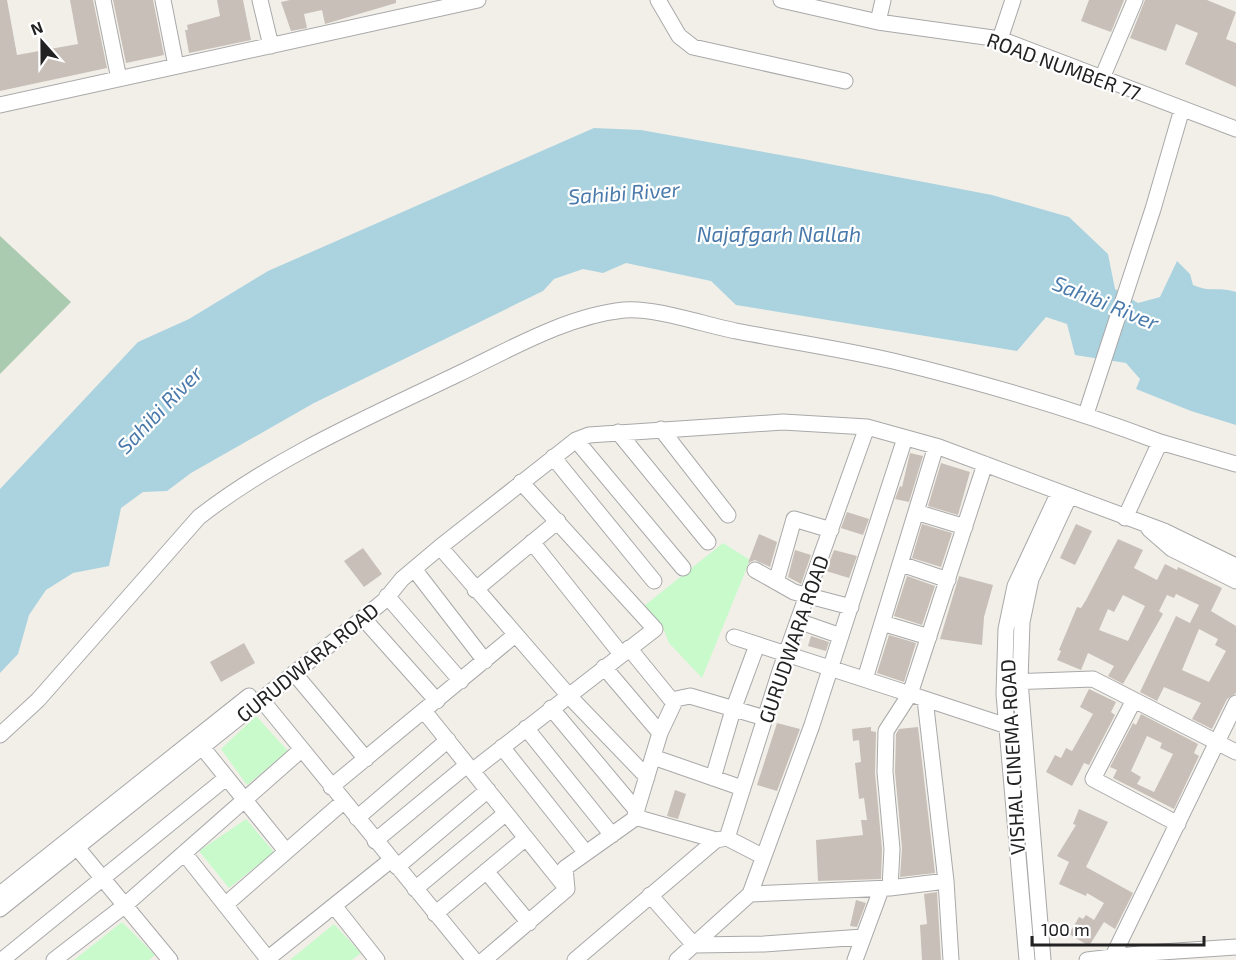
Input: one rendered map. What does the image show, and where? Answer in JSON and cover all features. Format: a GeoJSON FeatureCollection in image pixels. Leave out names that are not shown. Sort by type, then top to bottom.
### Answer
{"type":"FeatureCollection","features":[{"type":"Feature","properties":{"kind":"street"},"geometry":{"type":"LineString","coordinates":[[103,0],[119,79]]}},
{"type":"Feature","properties":{"kind":"street"},"geometry":{"type":"LineString","coordinates":[[163,0],[176,66]]}},
{"type":"Feature","properties":{"kind":"street"},"geometry":{"type":"LineString","coordinates":[[260,0],[271,46]]}},
{"type":"Feature","properties":{"kind":"street"},"geometry":{"type":"LineString","coordinates":[[0,105],[478,0]]}},
{"type":"Feature","properties":{"kind":"street"},"geometry":{"type":"LineString","coordinates":[[658,0],[679,36],[693,46],[845,81]]}},
{"type":"Feature","properties":{"kind":"street","name":"ROAD NUMBER 77"},"geometry":{"type":"LineString","coordinates":[[782,0],[878,21],[1000,39],[1236,129]]}},
{"type":"Feature","properties":{"kind":"street"},"geometry":{"type":"LineString","coordinates":[[878,21],[883,0]]}},
{"type":"Feature","properties":{"kind":"street"},"geometry":{"type":"LineString","coordinates":[[1000,39],[1013,0]]}},
{"type":"Feature","properties":{"kind":"street"},"geometry":{"type":"LineString","coordinates":[[1102,78],[1135,0]]}},
{"type":"Feature","properties":{"kind":"street"},"geometry":{"type":"LineString","coordinates":[[1086,414],[1153,209],[1182,109]]}},
{"type":"Feature","properties":{"kind":"street"},"geometry":{"type":"LineString","coordinates":[[0,735],[38,700],[199,517],[226,496],[305,450],[394,405],[506,352],[600,315],[627,310],[670,316],[893,361],[1086,414],[1160,442],[1236,464]]}},
{"type":"Feature","properties":{"kind":"street"},"geometry":{"type":"LineString","coordinates":[[461,681],[389,592],[440,547],[521,482],[576,440],[589,435],[783,422],[867,426],[936,446],[1147,527],[1180,537],[1236,566]]}},
{"type":"Feature","properties":{"kind":"street","name":"GURUDWARA ROAD"},"geometry":{"type":"LineString","coordinates":[[721,839],[742,788],[786,655],[867,426]]}},
{"type":"Feature","properties":{"kind":"street"},"geometry":{"type":"LineString","coordinates":[[661,429],[728,515]]}},
{"type":"Feature","properties":{"kind":"street"},"geometry":{"type":"LineString","coordinates":[[618,432],[708,542]]}},
{"type":"Feature","properties":{"kind":"street"},"geometry":{"type":"LineString","coordinates":[[677,960],[750,894],[812,724],[905,438]]}},
{"type":"Feature","properties":{"kind":"street"},"geometry":{"type":"LineString","coordinates":[[576,440],[683,568]]}},
{"type":"Feature","properties":{"kind":"street"},"geometry":{"type":"LineString","coordinates":[[1125,518],[1160,442]]}},
{"type":"Feature","properties":{"kind":"street"},"geometry":{"type":"LineString","coordinates":[[865,679],[936,446]]}},
{"type":"Feature","properties":{"kind":"street"},"geometry":{"type":"LineString","coordinates":[[553,457],[654,581]]}},
{"type":"Feature","properties":{"kind":"street"},"geometry":{"type":"LineString","coordinates":[[951,960],[946,881],[918,696],[929,637],[985,464]]}},
{"type":"Feature","properties":{"kind":"street"},"geometry":{"type":"LineString","coordinates":[[375,841],[655,629],[521,482]]}},
{"type":"Feature","properties":{"kind":"street","name":"VISHAL CINEMA ROAD"},"geometry":{"type":"LineString","coordinates":[[1043,960],[1020,681],[1022,622],[1031,579],[1064,495]]}},
{"type":"Feature","properties":{"kind":"street","name":"VISHAL CINEMA ROAD"},"geometry":{"type":"LineString","coordinates":[[1027,960],[1007,726],[1006,628],[1015,585],[1064,495]]}},
{"type":"Feature","properties":{"kind":"street"},"geometry":{"type":"LineString","coordinates":[[916,512],[965,527]]}},
{"type":"Feature","properties":{"kind":"street"},"geometry":{"type":"LineString","coordinates":[[776,582],[794,519],[831,530]]}},
{"type":"Feature","properties":{"kind":"street"},"geometry":{"type":"LineString","coordinates":[[475,590],[558,521]]}},
{"type":"Feature","properties":{"kind":"street"},"geometry":{"type":"LineString","coordinates":[[1147,527],[1172,549],[1236,581]]}},
{"type":"Feature","properties":{"kind":"street"},"geometry":{"type":"LineString","coordinates":[[532,542],[625,651],[674,702]]}},
{"type":"Feature","properties":{"kind":"street"},"geometry":{"type":"LineString","coordinates":[[440,547],[569,696],[647,777]]}},
{"type":"Feature","properties":{"kind":"street"},"geometry":{"type":"LineString","coordinates":[[900,564],[948,580]]}},
{"type":"Feature","properties":{"kind":"street"},"geometry":{"type":"LineString","coordinates":[[414,569],[485,661]]}},
{"type":"Feature","properties":{"kind":"street"},"geometry":{"type":"LineString","coordinates":[[755,570],[794,592],[808,593],[851,606]]}},
{"type":"Feature","properties":{"kind":"street","name":"GURUDWARA ROAD"},"geometry":{"type":"LineString","coordinates":[[0,894],[202,747],[363,618],[389,592]]}},
{"type":"Feature","properties":{"kind":"street","name":"GURUDWARA ROAD"},"geometry":{"type":"LineString","coordinates":[[0,909],[72,842],[356,610],[378,593],[389,592]]}},
{"type":"Feature","properties":{"kind":"street"},"geometry":{"type":"LineString","coordinates":[[363,618],[437,701]]}},
{"type":"Feature","properties":{"kind":"street"},"geometry":{"type":"LineString","coordinates":[[798,621],[841,636]]}},
{"type":"Feature","properties":{"kind":"street"},"geometry":{"type":"LineString","coordinates":[[882,623],[929,637]]}},
{"type":"Feature","properties":{"kind":"street"},"geometry":{"type":"LineString","coordinates":[[331,787],[515,635]]}},
{"type":"Feature","properties":{"kind":"street"},"geometry":{"type":"LineString","coordinates":[[734,637],[1007,726]]}},
{"type":"Feature","properties":{"kind":"street"},"geometry":{"type":"LineString","coordinates":[[713,778],[733,710],[757,645]]}},
{"type":"Feature","properties":{"kind":"street"},"geometry":{"type":"LineString","coordinates":[[604,667],[660,733]]}},
{"type":"Feature","properties":{"kind":"street"},"geometry":{"type":"LineString","coordinates":[[294,673],[366,759]]}},
{"type":"Feature","properties":{"kind":"street"},"geometry":{"type":"LineString","coordinates":[[1005,682],[1093,679],[1236,752]]}},
{"type":"Feature","properties":{"kind":"street"},"geometry":{"type":"LineString","coordinates":[[567,889],[565,868],[612,835],[636,814],[660,733],[674,702],[685,695],[765,718]]}},
{"type":"Feature","properties":{"kind":"street"},"geometry":{"type":"LineString","coordinates":[[855,960],[884,892],[891,849],[885,772],[886,731],[918,696]]}},
{"type":"Feature","properties":{"kind":"street"},"geometry":{"type":"LineString","coordinates":[[261,699],[474,960]]}},
{"type":"Feature","properties":{"kind":"street"},"geometry":{"type":"LineString","coordinates":[[1134,700],[1093,779],[1178,824]]}},
{"type":"Feature","properties":{"kind":"street"},"geometry":{"type":"LineString","coordinates":[[1099,959],[1178,824],[1236,703]]}},
{"type":"Feature","properties":{"kind":"street"},"geometry":{"type":"LineString","coordinates":[[551,708],[636,814],[721,839],[762,856]]}},
{"type":"Feature","properties":{"kind":"street"},"geometry":{"type":"LineString","coordinates":[[424,711],[567,889]]}},
{"type":"Feature","properties":{"kind":"street"},"geometry":{"type":"LineString","coordinates":[[526,728],[612,835]]}},
{"type":"Feature","properties":{"kind":"street"},"geometry":{"type":"LineString","coordinates":[[357,818],[448,740]]}},
{"type":"Feature","properties":{"kind":"street"},"geometry":{"type":"LineString","coordinates":[[202,747],[286,851]]}},
{"type":"Feature","properties":{"kind":"street"},"geometry":{"type":"LineString","coordinates":[[502,747],[586,853]]}},
{"type":"Feature","properties":{"kind":"street"},"geometry":{"type":"LineString","coordinates":[[54,960],[124,906],[301,750]]}},
{"type":"Feature","properties":{"kind":"street"},"geometry":{"type":"LineString","coordinates":[[653,757],[742,788]]}},
{"type":"Feature","properties":{"kind":"street"},"geometry":{"type":"LineString","coordinates":[[2,960],[226,778]]}},
{"type":"Feature","properties":{"kind":"street"},"geometry":{"type":"LineString","coordinates":[[184,853],[267,959],[488,790]]}},
{"type":"Feature","properties":{"kind":"street"},"geometry":{"type":"LineString","coordinates":[[225,905],[343,802]]}},
{"type":"Feature","properties":{"kind":"street"},"geometry":{"type":"LineString","coordinates":[[415,889],[506,813]]}},
{"type":"Feature","properties":{"kind":"street"},"geometry":{"type":"LineString","coordinates":[[435,914],[526,838]]}},
{"type":"Feature","properties":{"kind":"street"},"geometry":{"type":"LineString","coordinates":[[575,960],[650,895],[721,839]]}},
{"type":"Feature","properties":{"kind":"street"},"geometry":{"type":"LineString","coordinates":[[72,842],[166,958]]}},
{"type":"Feature","properties":{"kind":"street"},"geometry":{"type":"LineString","coordinates":[[486,871],[528,923]]}},
{"type":"Feature","properties":{"kind":"street"},"geometry":{"type":"LineString","coordinates":[[750,894],[884,892],[946,881]]}},
{"type":"Feature","properties":{"kind":"street"},"geometry":{"type":"LineString","coordinates":[[484,960],[567,889]]}},
{"type":"Feature","properties":{"kind":"street"},"geometry":{"type":"LineString","coordinates":[[650,895],[694,945],[764,944],[863,937]]}},
{"type":"Feature","properties":{"kind":"street"},"geometry":{"type":"LineString","coordinates":[[334,907],[371,958]]}},
{"type":"Feature","properties":{"kind":"street"},"geometry":{"type":"LineString","coordinates":[[1099,959],[1236,947]]}},
{"type":"Feature","properties":{"kind":"green space"},"geometry":{"type":"Polygon","coordinates":[[[0,236],[71,302],[0,374],[0,236]]]}},
{"type":"Feature","properties":{"kind":"green space"},"geometry":{"type":"Polygon","coordinates":[[[723,543],[750,560],[702,678],[669,643],[664,630],[644,606],[723,543]]]}},
{"type":"Feature","properties":{"kind":"green space"},"geometry":{"type":"Polygon","coordinates":[[[256,716],[288,751],[247,785],[221,749],[256,716]]]}},
{"type":"Feature","properties":{"kind":"green space"},"geometry":{"type":"Polygon","coordinates":[[[246,819],[274,852],[229,888],[199,851],[246,819]]]}},
{"type":"Feature","properties":{"kind":"green space"},"geometry":{"type":"Polygon","coordinates":[[[122,922],[155,955],[149,960],[74,960],[122,922]]]}},
{"type":"Feature","properties":{"kind":"green space"},"geometry":{"type":"Polygon","coordinates":[[[334,924],[361,953],[352,960],[290,960],[334,924]]]}},
{"type":"Feature","properties":{"kind":"water","name":"Najafgarh Nallah"},"geometry":{"type":"Polygon","coordinates":[[[594,128],[641,130],[803,159],[992,195],[1069,217],[1108,254],[1115,289],[1138,303],[1160,297],[1177,261],[1190,274],[1193,285],[1205,289],[1236,292],[1236,425],[1191,411],[1136,389],[1140,379],[1126,363],[1075,355],[1067,324],[1046,317],[1017,351],[736,305],[711,281],[626,263],[603,273],[583,269],[554,279],[543,291],[314,403],[191,473],[167,491],[143,492],[121,508],[109,566],[73,573],[46,590],[29,615],[18,654],[0,673],[0,489],[138,342],[189,319],[268,271],[594,128]]]}},
{"type":"Feature","properties":{"kind":"building"},"geometry":{"type":"Polygon","coordinates":[[[0,0],[7,0],[17,55],[78,44],[70,0],[93,0],[107,68],[0,91],[0,0]]]}},
{"type":"Feature","properties":{"kind":"building"},"geometry":{"type":"Polygon","coordinates":[[[113,0],[153,0],[164,55],[126,63],[113,0]]]}},
{"type":"Feature","properties":{"kind":"building"},"geometry":{"type":"Polygon","coordinates":[[[217,0],[243,0],[251,40],[189,53],[185,30],[188,30],[187,25],[220,16],[217,0]]]}},
{"type":"Feature","properties":{"kind":"building"},"geometry":{"type":"Polygon","coordinates":[[[290,0],[396,0],[396,3],[325,24],[322,10],[304,14],[307,28],[291,31],[281,2],[290,0]]]}},
{"type":"Feature","properties":{"kind":"building"},"geometry":{"type":"Polygon","coordinates":[[[1089,0],[1124,0],[1111,32],[1081,21],[1089,0]]]}},
{"type":"Feature","properties":{"kind":"building"},"geometry":{"type":"Polygon","coordinates":[[[1145,0],[1207,0],[1236,12],[1226,39],[1236,43],[1236,87],[1185,64],[1198,33],[1176,24],[1166,51],[1130,38],[1145,0]]]}},
{"type":"Feature","properties":{"kind":"building"},"geometry":{"type":"Polygon","coordinates":[[[910,453],[923,456],[909,502],[895,499],[900,486],[902,487],[910,453]]]}},
{"type":"Feature","properties":{"kind":"building"},"geometry":{"type":"Polygon","coordinates":[[[941,463],[970,472],[958,515],[928,506],[941,463]]]}},
{"type":"Feature","properties":{"kind":"building"},"geometry":{"type":"Polygon","coordinates":[[[847,512],[869,519],[863,535],[841,528],[847,512]]]}},
{"type":"Feature","properties":{"kind":"building"},"geometry":{"type":"Polygon","coordinates":[[[922,524],[952,533],[941,567],[912,558],[922,524]]]}},
{"type":"Feature","properties":{"kind":"building"},"geometry":{"type":"Polygon","coordinates":[[[1076,524],[1092,531],[1075,565],[1060,558],[1076,524]]]}},
{"type":"Feature","properties":{"kind":"building"},"geometry":{"type":"Polygon","coordinates":[[[759,534],[777,542],[770,567],[755,560],[748,563],[759,534]]]}},
{"type":"Feature","properties":{"kind":"building"},"geometry":{"type":"Polygon","coordinates":[[[1118,539],[1143,550],[1134,568],[1157,580],[1165,564],[1177,570],[1178,567],[1222,588],[1211,611],[1236,626],[1236,693],[1227,699],[1212,729],[1192,719],[1201,703],[1164,687],[1157,701],[1140,692],[1176,616],[1190,623],[1199,605],[1176,594],[1174,598],[1167,595],[1159,611],[1163,614],[1123,684],[1108,676],[1114,666],[1088,653],[1081,670],[1057,660],[1077,607],[1081,608],[1118,539]],[[1123,595],[1114,612],[1108,609],[1099,630],[1128,641],[1145,606],[1123,595]],[[1199,629],[1182,670],[1209,682],[1226,651],[1215,645],[1218,639],[1199,629]]]}},
{"type":"Feature","properties":{"kind":"building"},"geometry":{"type":"Polygon","coordinates":[[[363,548],[382,574],[364,587],[344,561],[363,548]]]}},
{"type":"Feature","properties":{"kind":"building"},"geometry":{"type":"Polygon","coordinates":[[[795,550],[811,555],[801,584],[788,577],[795,550]]]}},
{"type":"Feature","properties":{"kind":"building"},"geometry":{"type":"Polygon","coordinates":[[[834,550],[857,556],[849,578],[826,571],[834,550]]]}},
{"type":"Feature","properties":{"kind":"building"},"geometry":{"type":"Polygon","coordinates":[[[907,576],[935,586],[922,625],[894,616],[907,576]]]}},
{"type":"Feature","properties":{"kind":"building"},"geometry":{"type":"Polygon","coordinates":[[[959,576],[993,585],[984,617],[982,645],[940,639],[959,576]]]}},
{"type":"Feature","properties":{"kind":"building"},"geometry":{"type":"Polygon","coordinates":[[[889,635],[916,643],[904,682],[877,673],[889,635]]]}},
{"type":"Feature","properties":{"kind":"building"},"geometry":{"type":"Polygon","coordinates":[[[811,636],[829,642],[826,651],[808,646],[811,636]]]}},
{"type":"Feature","properties":{"kind":"building"},"geometry":{"type":"Polygon","coordinates":[[[244,643],[255,663],[221,682],[210,662],[244,643]]]}},
{"type":"Feature","properties":{"kind":"building"},"geometry":{"type":"Polygon","coordinates":[[[1089,689],[1116,702],[1111,712],[1115,715],[1089,765],[1084,763],[1072,786],[1046,772],[1055,755],[1061,758],[1066,748],[1072,751],[1093,714],[1080,707],[1089,689]]]}},
{"type":"Feature","properties":{"kind":"building"},"geometry":{"type":"Polygon","coordinates":[[[1141,714],[1198,744],[1194,753],[1199,756],[1174,809],[1113,778],[1117,770],[1110,767],[1133,723],[1136,725],[1141,714]],[[1147,736],[1131,771],[1141,777],[1137,784],[1154,792],[1173,754],[1160,748],[1162,743],[1147,736]]]}},
{"type":"Feature","properties":{"kind":"building"},"geometry":{"type":"Polygon","coordinates":[[[777,723],[800,729],[777,791],[757,785],[777,723]]]}},
{"type":"Feature","properties":{"kind":"building"},"geometry":{"type":"Polygon","coordinates":[[[871,727],[871,731],[876,732],[875,773],[882,849],[881,879],[818,881],[816,840],[863,835],[861,820],[867,820],[864,798],[859,799],[855,763],[861,762],[859,740],[853,741],[852,729],[871,727]]]}},
{"type":"Feature","properties":{"kind":"building"},"geometry":{"type":"Polygon","coordinates":[[[918,727],[935,873],[900,877],[902,848],[895,772],[896,734],[899,729],[918,727]]]}},
{"type":"Feature","properties":{"kind":"building"},"geometry":{"type":"Polygon","coordinates":[[[675,790],[686,794],[678,819],[667,816],[675,790]]]}},
{"type":"Feature","properties":{"kind":"building"},"geometry":{"type":"Polygon","coordinates":[[[1079,809],[1108,822],[1086,867],[1133,893],[1115,929],[1104,922],[1089,946],[1069,934],[1079,917],[1083,919],[1086,915],[1094,920],[1104,903],[1087,893],[1086,896],[1059,884],[1069,862],[1057,856],[1076,825],[1073,824],[1079,809]]]}},
{"type":"Feature","properties":{"kind":"building"},"geometry":{"type":"Polygon","coordinates":[[[937,892],[941,960],[922,960],[920,925],[927,924],[924,894],[937,892]]]}},
{"type":"Feature","properties":{"kind":"building"},"geometry":{"type":"Polygon","coordinates":[[[856,900],[866,903],[857,927],[850,926],[856,900]]]}},
{"type":"Feature","properties":{"kind":"water label","name":"Sahibi River"},"geometry":{"type":"Point","coordinates":[624,192]}},
{"type":"Feature","properties":{"kind":"water label","name":"Sahibi River"},"geometry":{"type":"Point","coordinates":[1106,302]}},
{"type":"Feature","properties":{"kind":"water label","name":"Sahibi River"},"geometry":{"type":"Point","coordinates":[159,409]}}]}
